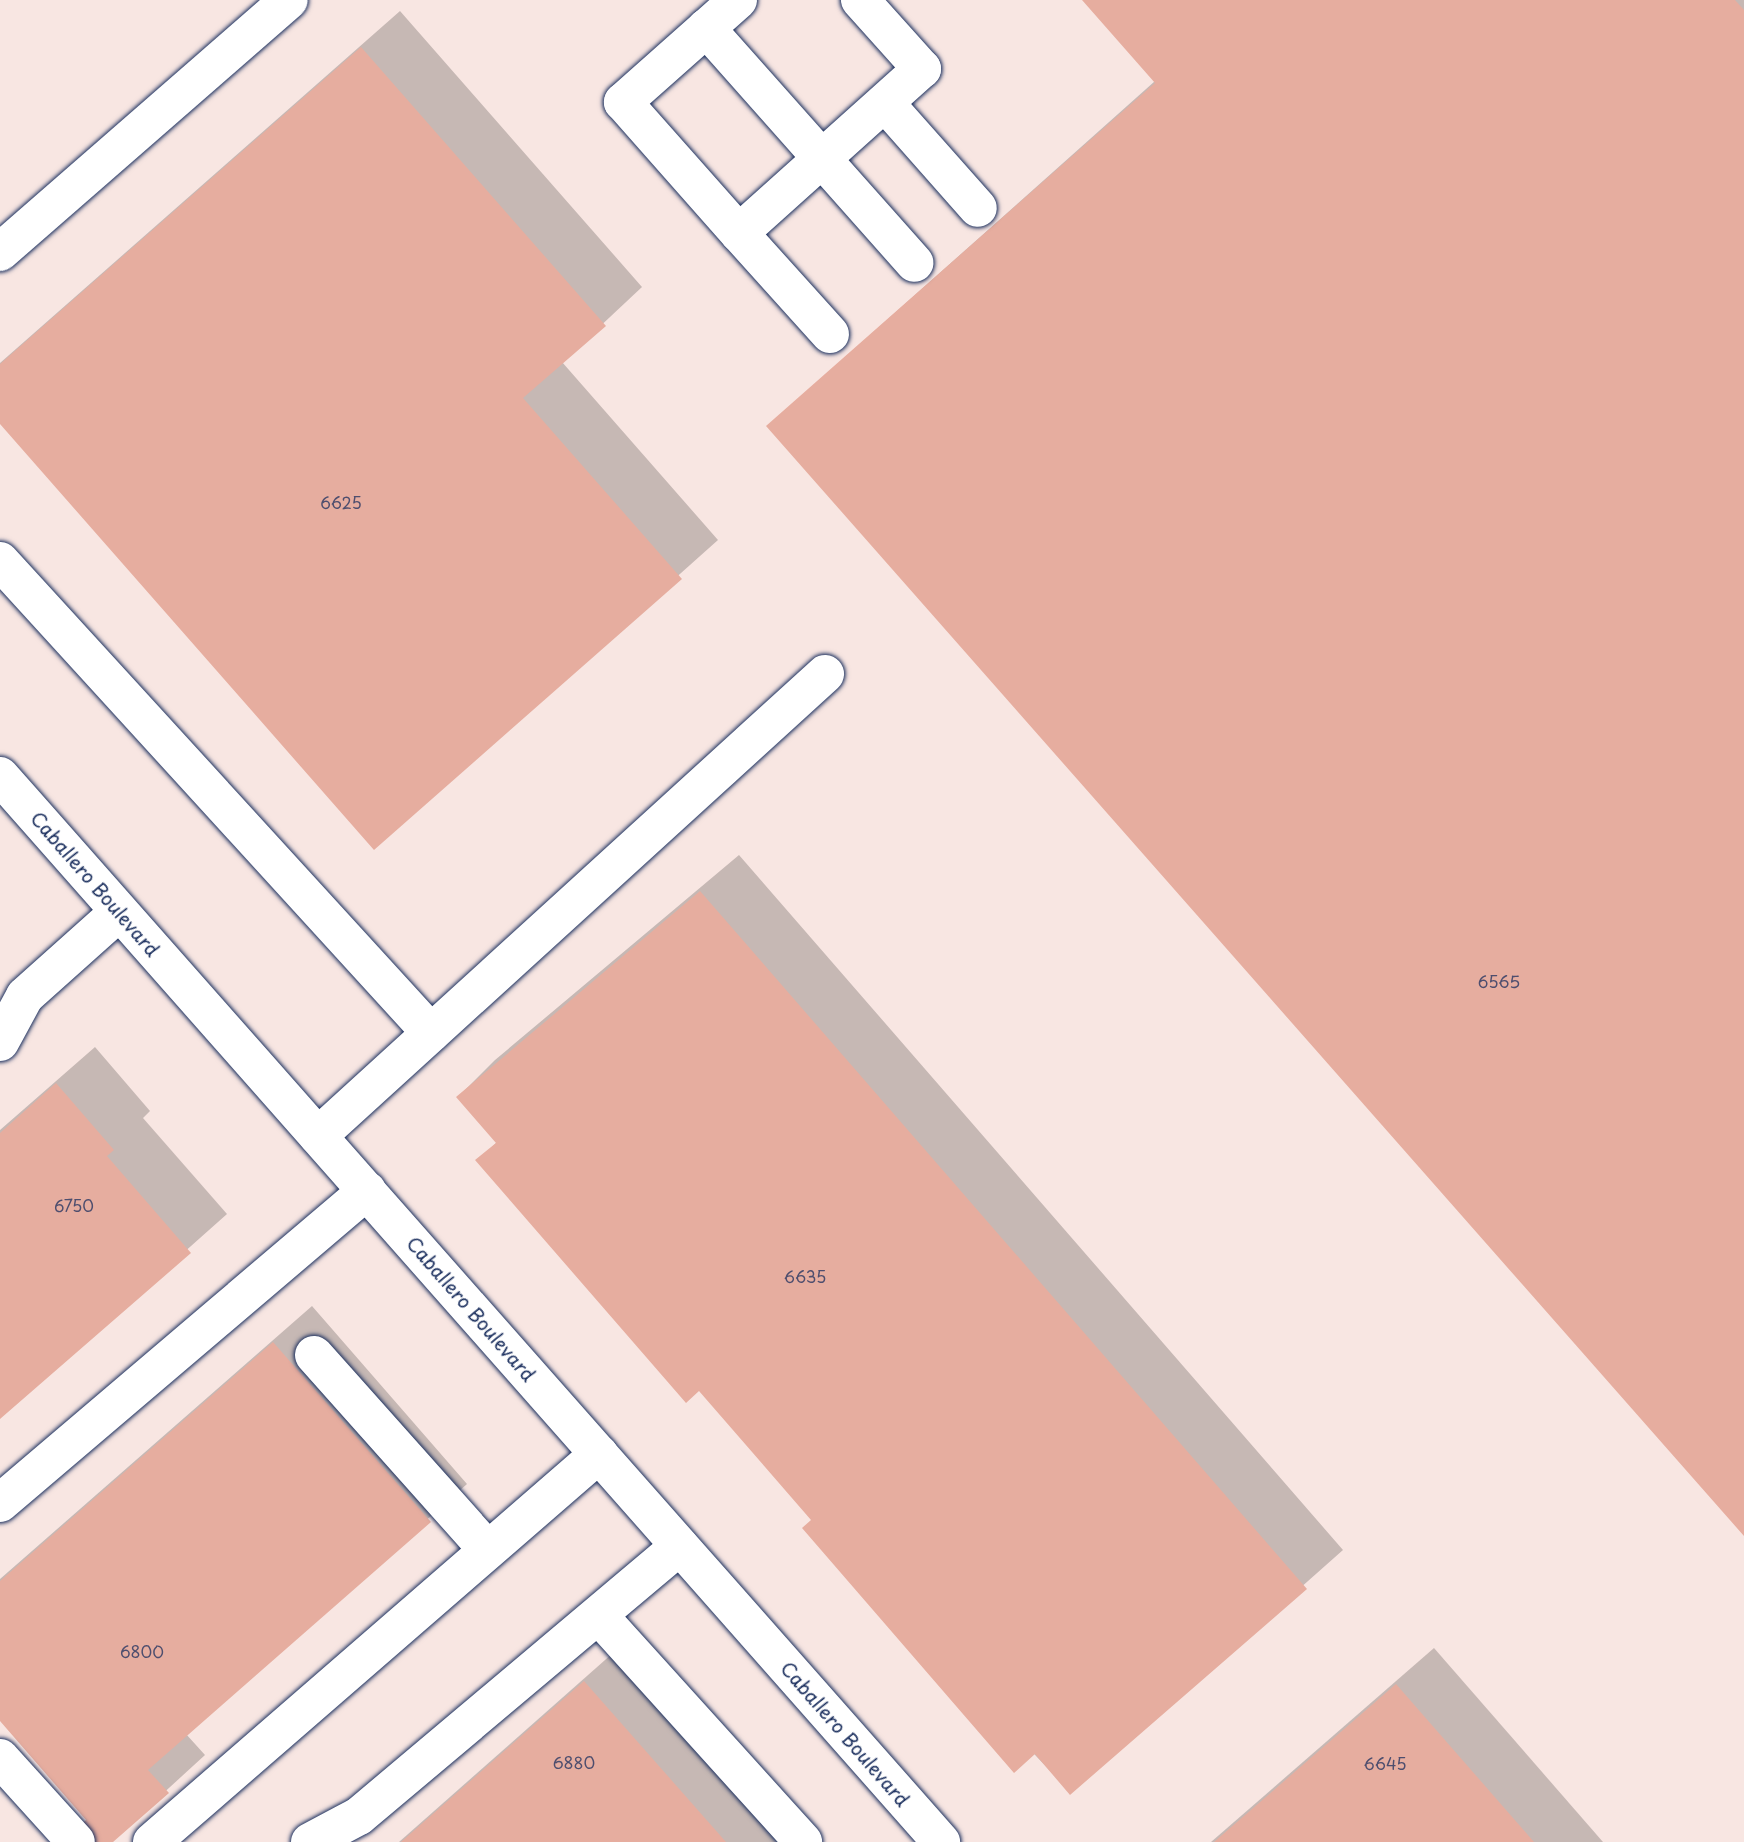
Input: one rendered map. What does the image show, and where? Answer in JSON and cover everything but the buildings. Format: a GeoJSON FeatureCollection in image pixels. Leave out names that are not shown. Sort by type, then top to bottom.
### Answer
{"type":"FeatureCollection","features":[{"type":"Feature","properties":{"kind":"street"},"geometry":{"type":"LineString","coordinates":[[0,252],[289,0]]}},
{"type":"Feature","properties":{"kind":"street"},"geometry":{"type":"LineString","coordinates":[[738,0],[623,102],[830,334]]}},
{"type":"Feature","properties":{"kind":"street"},"geometry":{"type":"LineString","coordinates":[[739,233],[922,69],[860,0]]}},
{"type":"Feature","properties":{"kind":"street"},"geometry":{"type":"LineString","coordinates":[[706,28],[915,263]]}},
{"type":"Feature","properties":{"kind":"street"},"geometry":{"type":"LineString","coordinates":[[885,103],[978,208]]}},
{"type":"Feature","properties":{"kind":"street"},"geometry":{"type":"LineString","coordinates":[[0,561],[431,1033]]}},
{"type":"Feature","properties":{"kind":"street"},"geometry":{"type":"LineString","coordinates":[[318,1136],[825,674]]}},
{"type":"Feature","properties":{"kind":"street","name":"Caballero Boulevard"},"geometry":{"type":"LineString","coordinates":[[0,776],[940,1842]]}},
{"type":"Feature","properties":{"kind":"street"},"geometry":{"type":"LineString","coordinates":[[0,1042],[13,994],[120,912]]}},
{"type":"Feature","properties":{"kind":"street"},"geometry":{"type":"LineString","coordinates":[[0,1503],[367,1191]]}},
{"type":"Feature","properties":{"kind":"street"},"geometry":{"type":"LineString","coordinates":[[314,1355],[486,1548]]}},
{"type":"Feature","properties":{"kind":"street"},"geometry":{"type":"LineString","coordinates":[[152,1842],[486,1548],[599,1454]]}},
{"type":"Feature","properties":{"kind":"street"},"geometry":{"type":"LineString","coordinates":[[310,1842],[359,1816],[600,1617],[680,1546]]}},
{"type":"Feature","properties":{"kind":"street"},"geometry":{"type":"LineString","coordinates":[[600,1617],[803,1842]]}},
{"type":"Feature","properties":{"kind":"street"},"geometry":{"type":"LineString","coordinates":[[0,1758],[76,1842]]}},
{"type":"Feature","properties":{"kind":"shaded area"},"geometry":{"type":"Polygon","coordinates":[[[0,0],[1744,0],[1744,1842],[0,1842],[0,0]]]}}]}
